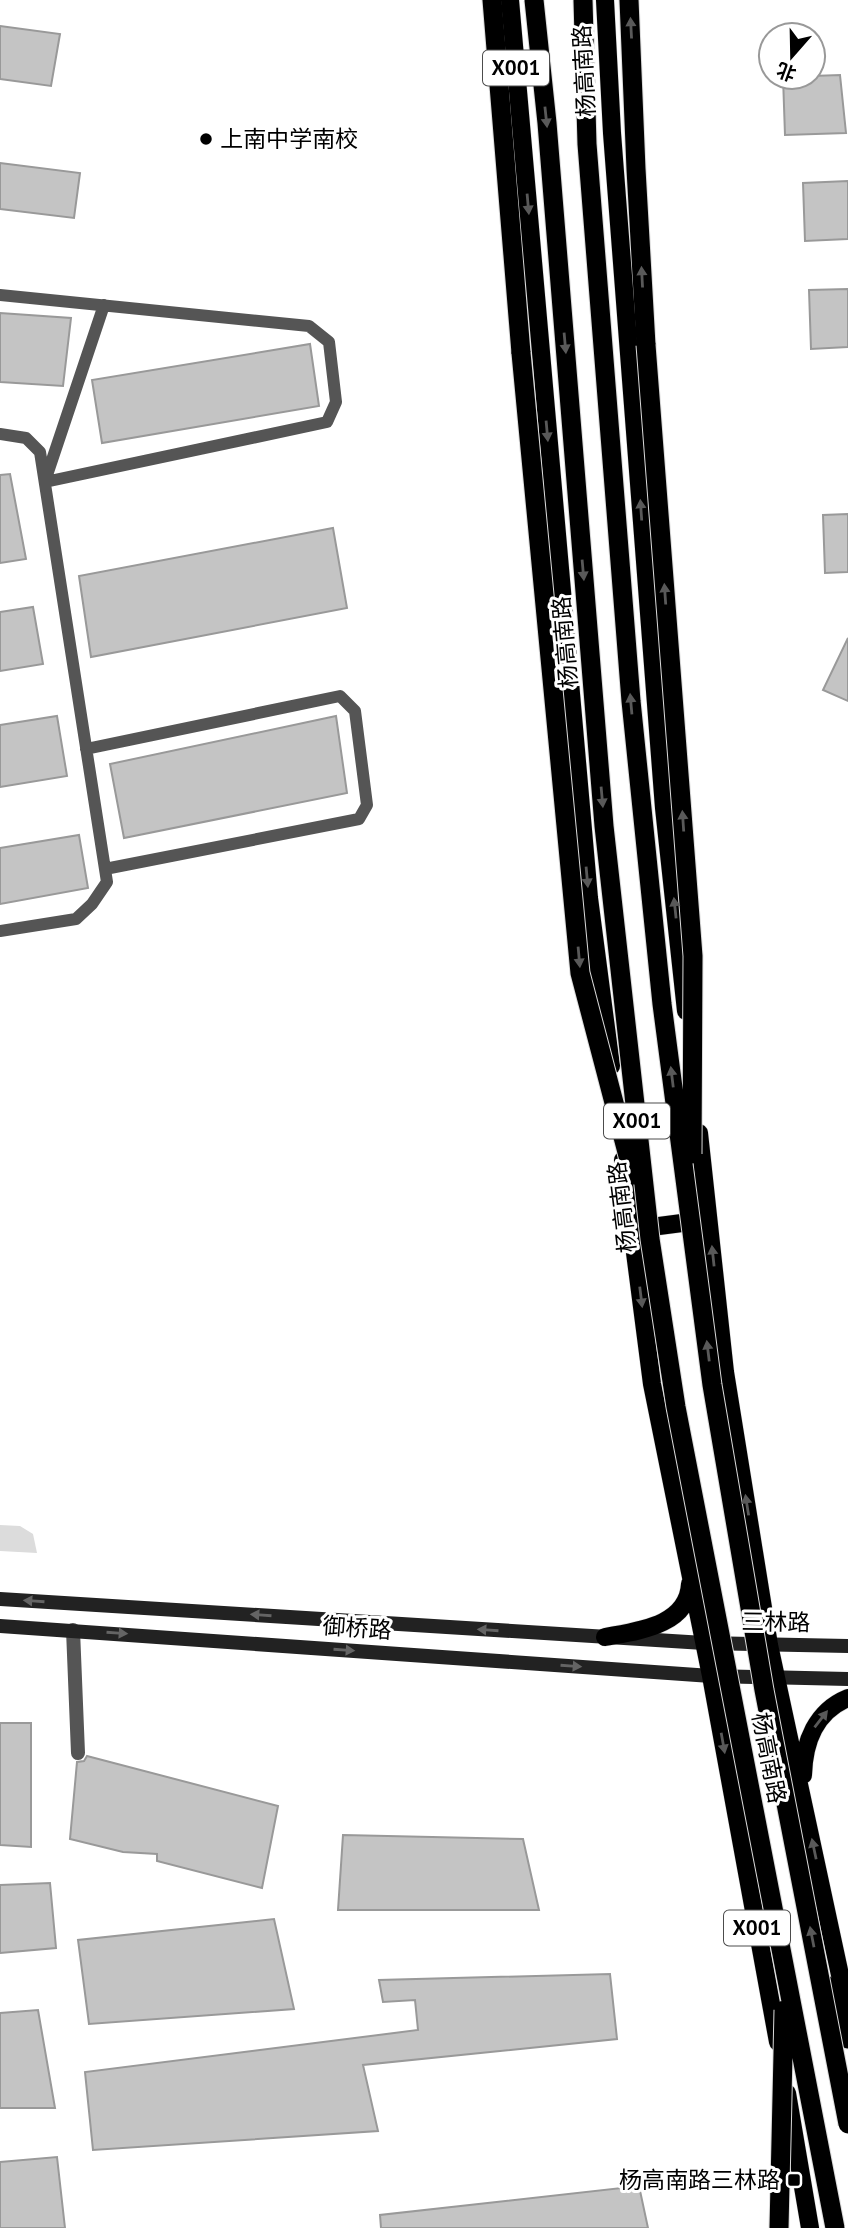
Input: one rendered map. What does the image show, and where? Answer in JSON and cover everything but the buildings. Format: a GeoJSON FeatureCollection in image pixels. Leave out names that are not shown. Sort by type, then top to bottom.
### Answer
{"type":"FeatureCollection","features":[{"type":"Feature","properties":{"kind":"highway"},"geometry":{"type":"LineString","coordinates":[[492,0],[521,353],[580,973],[641,1234]]}},
{"type":"Feature","properties":{"kind":"highway","name":"杨高南路"},"geometry":{"type":"LineString","coordinates":[[534,0],[548,137],[604,826],[641,1234],[835,2228]]}},
{"type":"Feature","properties":{"kind":"highway","name":"杨高南路"},"geometry":{"type":"LineString","coordinates":[[583,0],[587,144],[631,701],[662,1004],[712,1385],[759,1663],[848,2124]]}},
{"type":"Feature","properties":{"kind":"highway"},"geometry":{"type":"LineString","coordinates":[[629,0],[646,345],[693,956],[692,1232]]}},
{"type":"Feature","properties":{"kind":"highway","name":"X001"},"geometry":{"type":"LineString","coordinates":[[818,1966],[848,2039]]}},
{"type":"Feature","properties":{"kind":"highway","name":"X001"},"geometry":{"type":"LineString","coordinates":[[779,2228],[785,1971]]}},
{"type":"Feature","properties":{"kind":"main road","name":"杨高南路"},"geometry":{"type":"LineString","coordinates":[[510,0],[589,898],[641,1234],[652,1384],[711,1676],[810,2228]]}},
{"type":"Feature","properties":{"kind":"main road","name":"杨高南路"},"geometry":{"type":"LineString","coordinates":[[605,0],[612,133],[664,808],[725,1372],[769,1645],[848,2012]]}},
{"type":"Feature","properties":{"kind":"main road"},"geometry":{"type":"LineString","coordinates":[[612,133],[633,79]]}},
{"type":"Feature","properties":{"kind":"main road"},"geometry":{"type":"LineString","coordinates":[[641,1234],[709,1219]]}},
{"type":"Feature","properties":{"kind":"main road"},"geometry":{"type":"LineString","coordinates":[[606,1637],[653,1626],[676,1613],[685,1603],[690,1574]]}},
{"type":"Feature","properties":{"kind":"main road","name":"御桥路"},"geometry":{"type":"LineString","coordinates":[[0,1599],[704,1643]]}},
{"type":"Feature","properties":{"kind":"main road","name":"御桥路"},"geometry":{"type":"LineString","coordinates":[[0,1626],[711,1676]]}},
{"type":"Feature","properties":{"kind":"main road","name":"三林路"},"geometry":{"type":"LineString","coordinates":[[704,1643],[848,1646]]}},
{"type":"Feature","properties":{"kind":"main road"},"geometry":{"type":"LineString","coordinates":[[711,1676],[848,1679]]}},
{"type":"Feature","properties":{"kind":"main road"},"geometry":{"type":"LineString","coordinates":[[803,1799],[804,1758],[809,1736],[822,1715],[839,1701],[848,1698]]}},
{"type":"Feature","properties":{"kind":"street"},"geometry":{"type":"LineString","coordinates":[[73,1630],[78,1753]]}},
{"type":"Feature","properties":{"kind":"lane"},"geometry":{"type":"LineString","coordinates":[[0,295],[309,326],[329,342],[336,402],[327,422],[45,482]]}},
{"type":"Feature","properties":{"kind":"lane"},"geometry":{"type":"LineString","coordinates":[[45,482],[104,305]]}},
{"type":"Feature","properties":{"kind":"lane"},"geometry":{"type":"LineString","coordinates":[[0,435],[26,438],[40,452],[107,882],[92,904],[76,919],[0,931]]}},
{"type":"Feature","properties":{"kind":"lane"},"geometry":{"type":"LineString","coordinates":[[86,749],[340,696],[355,711],[367,804],[359,819],[105,869]]}},
{"type":"Feature","properties":{"kind":"shaded area"},"geometry":{"type":"Polygon","coordinates":[[[0,1525],[20,1526],[33,1534],[37,1553],[0,1551],[0,1525]]]}},
{"type":"Feature","properties":{"kind":"place","name":"上南中学南校"},"geometry":{"type":"Point","coordinates":[206,139]}},
{"type":"Feature","properties":{"kind":"place","name":"杨高南路三林路"},"geometry":{"type":"Point","coordinates":[794,2180]}}]}
